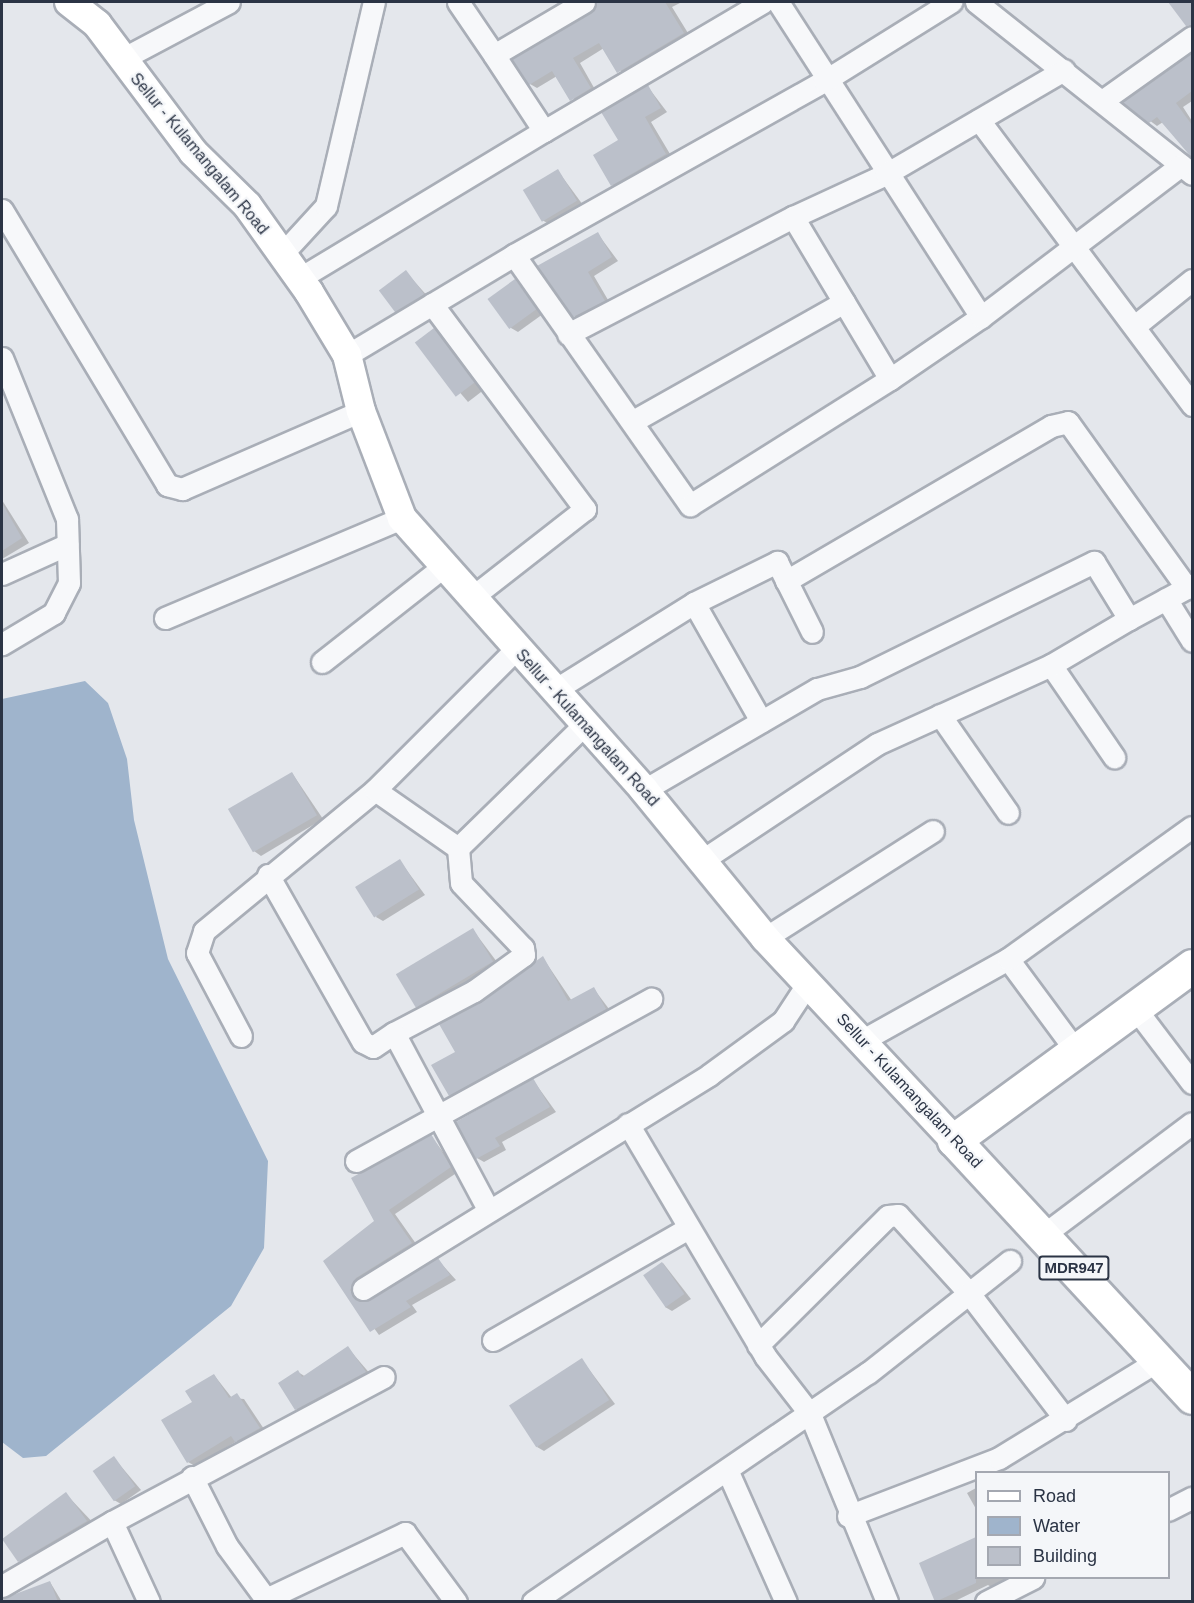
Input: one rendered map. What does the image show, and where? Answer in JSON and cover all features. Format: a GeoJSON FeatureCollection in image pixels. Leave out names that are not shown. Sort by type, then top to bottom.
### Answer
{"type":"FeatureCollection","features":[{"type":"Feature","properties":{"kind":"main road","name":"Sellur - Kulamangalam Road"},"geometry":{"type":"LineString","coordinates":[[69,2],[97,24],[122,59],[300,279],[347,355],[361,411],[402,518],[553,691],[644,790],[765,938],[863,1040],[1043,1235],[1150,1365],[1192,1397]]}},
{"type":"Feature","properties":{"kind":"main road"},"geometry":{"type":"LineString","coordinates":[[954,1140],[1192,966]]}},
{"type":"Feature","properties":{"kind":"street"},"geometry":{"type":"LineString","coordinates":[[122,59],[229,2]]}},
{"type":"Feature","properties":{"kind":"street"},"geometry":{"type":"LineString","coordinates":[[282,254],[326,206],[374,2]]}},
{"type":"Feature","properties":{"kind":"street"},"geometry":{"type":"LineString","coordinates":[[458,2],[544,131]]}},
{"type":"Feature","properties":{"kind":"street"},"geometry":{"type":"LineString","coordinates":[[494,55],[584,2]]}},
{"type":"Feature","properties":{"kind":"street"},"geometry":{"type":"LineString","coordinates":[[300,279],[763,2]]}},
{"type":"Feature","properties":{"kind":"street"},"geometry":{"type":"LineString","coordinates":[[778,2],[824,81],[981,317]]}},
{"type":"Feature","properties":{"kind":"street"},"geometry":{"type":"LineString","coordinates":[[347,355],[514,255],[824,81],[951,2]]}},
{"type":"Feature","properties":{"kind":"street"},"geometry":{"type":"LineString","coordinates":[[514,255],[568,334],[635,420],[690,505],[890,379],[981,317],[1076,247],[1189,171],[976,2]]}},
{"type":"Feature","properties":{"kind":"street"},"geometry":{"type":"LineString","coordinates":[[1102,101],[1192,37]]}},
{"type":"Feature","properties":{"kind":"street"},"geometry":{"type":"LineString","coordinates":[[568,334],[793,217],[886,174],[1064,70]]}},
{"type":"Feature","properties":{"kind":"street"},"geometry":{"type":"LineString","coordinates":[[979,120],[1136,325],[1192,403]]}},
{"type":"Feature","properties":{"kind":"street"},"geometry":{"type":"LineString","coordinates":[[2,210],[166,485],[182,489],[361,411]]}},
{"type":"Feature","properties":{"kind":"street"},"geometry":{"type":"LineString","coordinates":[[793,217],[890,379]]}},
{"type":"Feature","properties":{"kind":"street"},"geometry":{"type":"LineString","coordinates":[[1136,325],[1192,280]]}},
{"type":"Feature","properties":{"kind":"street"},"geometry":{"type":"LineString","coordinates":[[635,420],[844,302]]}},
{"type":"Feature","properties":{"kind":"street"},"geometry":{"type":"LineString","coordinates":[[432,304],[585,508],[471,598]]}},
{"type":"Feature","properties":{"kind":"street"},"geometry":{"type":"LineString","coordinates":[[2,358],[67,519],[69,583],[54,613],[2,644]]}},
{"type":"Feature","properties":{"kind":"street"},"geometry":{"type":"LineString","coordinates":[[701,861],[877,744],[1051,665],[1129,619],[1190,587],[1068,422],[1052,426],[786,581]]}},
{"type":"Feature","properties":{"kind":"street"},"geometry":{"type":"LineString","coordinates":[[165,618],[402,518]]}},
{"type":"Feature","properties":{"kind":"street"},"geometry":{"type":"LineString","coordinates":[[2,574],[68,544]]}},
{"type":"Feature","properties":{"kind":"street"},"geometry":{"type":"LineString","coordinates":[[553,691],[694,603],[777,562],[812,632]]}},
{"type":"Feature","properties":{"kind":"street"},"geometry":{"type":"LineString","coordinates":[[644,790],[817,689],[860,677],[1094,562],[1129,619]]}},
{"type":"Feature","properties":{"kind":"street"},"geometry":{"type":"LineString","coordinates":[[322,662],[444,566]]}},
{"type":"Feature","properties":{"kind":"street"},"geometry":{"type":"LineString","coordinates":[[1166,599],[1192,641]]}},
{"type":"Feature","properties":{"kind":"street"},"geometry":{"type":"LineString","coordinates":[[694,603],[760,721]]}},
{"type":"Feature","properties":{"kind":"street"},"geometry":{"type":"LineString","coordinates":[[241,1036],[197,953],[198,942],[268,875],[375,790],[516,649]]}},
{"type":"Feature","properties":{"kind":"street"},"geometry":{"type":"LineString","coordinates":[[1051,665],[1114,757]]}},
{"type":"Feature","properties":{"kind":"street"},"geometry":{"type":"LineString","coordinates":[[940,715],[1008,813]]}},
{"type":"Feature","properties":{"kind":"street"},"geometry":{"type":"LineString","coordinates":[[457,859],[584,725]]}},
{"type":"Feature","properties":{"kind":"street"},"geometry":{"type":"LineString","coordinates":[[268,875],[363,1042],[373,1047],[394,1033],[474,991],[524,955],[524,948],[457,859],[375,790]]}},
{"type":"Feature","properties":{"kind":"street"},"geometry":{"type":"LineString","coordinates":[[863,1040],[1008,959],[1192,827]]}},
{"type":"Feature","properties":{"kind":"street"},"geometry":{"type":"LineString","coordinates":[[765,938],[933,831]]}},
{"type":"Feature","properties":{"kind":"street"},"geometry":{"type":"LineString","coordinates":[[1008,959],[1076,1052]]}},
{"type":"Feature","properties":{"kind":"street"},"geometry":{"type":"LineString","coordinates":[[363,1289],[489,1209],[709,1076],[783,1021],[808,983]]}},
{"type":"Feature","properties":{"kind":"street"},"geometry":{"type":"LineString","coordinates":[[356,1161],[434,1115],[651,999]]}},
{"type":"Feature","properties":{"kind":"street"},"geometry":{"type":"LineString","coordinates":[[1135,1008],[1192,1083]]}},
{"type":"Feature","properties":{"kind":"street"},"geometry":{"type":"LineString","coordinates":[[394,1033],[434,1115],[489,1209]]}},
{"type":"Feature","properties":{"kind":"street"},"geometry":{"type":"LineString","coordinates":[[1043,1235],[1192,1123]]}},
{"type":"Feature","properties":{"kind":"street"},"geometry":{"type":"LineString","coordinates":[[628,1124],[687,1229],[758,1345],[810,1414],[848,1516],[887,1602]]}},
{"type":"Feature","properties":{"kind":"street"},"geometry":{"type":"LineString","coordinates":[[758,1345],[888,1216],[910,1221],[968,1292],[1066,1420]]}},
{"type":"Feature","properties":{"kind":"street"},"geometry":{"type":"LineString","coordinates":[[493,1340],[687,1229]]}},
{"type":"Feature","properties":{"kind":"street"},"geometry":{"type":"LineString","coordinates":[[533,1602],[728,1472],[810,1414],[1010,1260]]}},
{"type":"Feature","properties":{"kind":"street"},"geometry":{"type":"LineString","coordinates":[[848,1516],[999,1458],[1066,1420],[1150,1365]]}},
{"type":"Feature","properties":{"kind":"street"},"geometry":{"type":"LineString","coordinates":[[2,1586],[192,1477],[384,1377]]}},
{"type":"Feature","properties":{"kind":"street"},"geometry":{"type":"LineString","coordinates":[[728,1472],[786,1602]]}},
{"type":"Feature","properties":{"kind":"street"},"geometry":{"type":"LineString","coordinates":[[192,1477],[227,1546],[267,1600],[405,1533],[456,1602]]}},
{"type":"Feature","properties":{"kind":"street"},"geometry":{"type":"LineString","coordinates":[[1170,1509],[1192,1498]]}},
{"type":"Feature","properties":{"kind":"street"},"geometry":{"type":"LineString","coordinates":[[112,1522],[149,1602]]}},
{"type":"Feature","properties":{"kind":"street"},"geometry":{"type":"LineString","coordinates":[[986,1602],[1032,1579]]}},
{"type":"Feature","properties":{"kind":"water"},"geometry":{"type":"Polygon","coordinates":[[[85,681],[108,703],[127,759],[134,820],[168,959],[268,1161],[264,1248],[231,1306],[46,1456],[23,1458],[2,1442],[2,699],[85,681]]]}},
{"type":"Feature","properties":{"kind":"building"},"geometry":{"type":"Polygon","coordinates":[[[597,2],[665,2],[684,33],[617,73],[599,43],[573,58],[591,88],[570,101],[552,71],[529,85],[512,59],[590,13],[597,2]]]}},
{"type":"Feature","properties":{"kind":"building"},"geometry":{"type":"Polygon","coordinates":[[[1168,2],[1192,2],[1192,25],[1186,26],[1168,2]]]}},
{"type":"Feature","properties":{"kind":"building"},"geometry":{"type":"Polygon","coordinates":[[[1192,52],[1192,91],[1176,103],[1192,125],[1192,158],[1157,117],[1149,123],[1122,102],[1192,52]]]}},
{"type":"Feature","properties":{"kind":"building"},"geometry":{"type":"Polygon","coordinates":[[[648,85],[661,108],[645,117],[666,154],[611,186],[593,155],[618,140],[601,112],[648,85]]]}},
{"type":"Feature","properties":{"kind":"building"},"geometry":{"type":"Polygon","coordinates":[[[558,169],[577,201],[542,222],[523,190],[558,169]]]}},
{"type":"Feature","properties":{"kind":"building"},"geometry":{"type":"Polygon","coordinates":[[[598,232],[612,257],[588,272],[605,301],[573,317],[537,266],[598,232]]]}},
{"type":"Feature","properties":{"kind":"building"},"geometry":{"type":"Polygon","coordinates":[[[406,270],[424,294],[397,314],[379,290],[406,270]]]}},
{"type":"Feature","properties":{"kind":"building"},"geometry":{"type":"Polygon","coordinates":[[[515,279],[537,309],[509,329],[487,299],[515,279]]]}},
{"type":"Feature","properties":{"kind":"building"},"geometry":{"type":"Polygon","coordinates":[[[434,328],[475,382],[456,397],[415,342],[434,328]]]}},
{"type":"Feature","properties":{"kind":"building"},"geometry":{"type":"Polygon","coordinates":[[[2,503],[22,538],[2,551],[2,503]]]}},
{"type":"Feature","properties":{"kind":"building"},"geometry":{"type":"Polygon","coordinates":[[[292,772],[317,815],[253,852],[228,809],[292,772]]]}},
{"type":"Feature","properties":{"kind":"building"},"geometry":{"type":"Polygon","coordinates":[[[400,859],[419,890],[374,918],[355,887],[400,859]]]}},
{"type":"Feature","properties":{"kind":"building"},"geometry":{"type":"Polygon","coordinates":[[[473,928],[493,961],[416,1008],[396,974],[473,928]]]}},
{"type":"Feature","properties":{"kind":"building"},"geometry":{"type":"Polygon","coordinates":[[[543,956],[568,1001],[594,987],[606,1009],[449,1096],[431,1065],[455,1052],[439,1024],[481,1001],[543,956]]]}},
{"type":"Feature","properties":{"kind":"building"},"geometry":{"type":"Polygon","coordinates":[[[533,1078],[550,1107],[495,1138],[500,1146],[476,1159],[456,1122],[533,1078]]]}},
{"type":"Feature","properties":{"kind":"building"},"geometry":{"type":"Polygon","coordinates":[[[431,1134],[451,1167],[389,1210],[412,1243],[356,1278],[350,1290],[358,1300],[369,1300],[438,1258],[450,1275],[406,1301],[411,1307],[370,1332],[323,1261],[374,1221],[351,1178],[431,1134]]]}},
{"type":"Feature","properties":{"kind":"building"},"geometry":{"type":"Polygon","coordinates":[[[662,1262],[684,1294],[666,1307],[643,1275],[662,1262]]]}},
{"type":"Feature","properties":{"kind":"building"},"geometry":{"type":"Polygon","coordinates":[[[348,1346],[366,1372],[295,1410],[278,1383],[298,1370],[302,1377],[348,1346]]]}},
{"type":"Feature","properties":{"kind":"building"},"geometry":{"type":"Polygon","coordinates":[[[582,1358],[609,1400],[536,1447],[509,1405],[582,1358]]]}},
{"type":"Feature","properties":{"kind":"building"},"geometry":{"type":"Polygon","coordinates":[[[214,1374],[229,1398],[237,1393],[260,1428],[235,1442],[231,1436],[187,1463],[161,1420],[192,1402],[185,1391],[214,1374]]]}},
{"type":"Feature","properties":{"kind":"building"},"geometry":{"type":"Polygon","coordinates":[[[114,1456],[135,1486],[114,1501],[93,1471],[114,1456]]]}},
{"type":"Feature","properties":{"kind":"building"},"geometry":{"type":"Polygon","coordinates":[[[66,1492],[87,1521],[18,1562],[2,1539],[66,1492]]]}},
{"type":"Feature","properties":{"kind":"building"},"geometry":{"type":"Polygon","coordinates":[[[975,1537],[976,1583],[935,1602],[919,1563],[975,1537]]]}},
{"type":"Feature","properties":{"kind":"building"},"geometry":{"type":"Polygon","coordinates":[[[50,1581],[58,1602],[2,1602],[2,1599],[50,1581]]]}}]}
